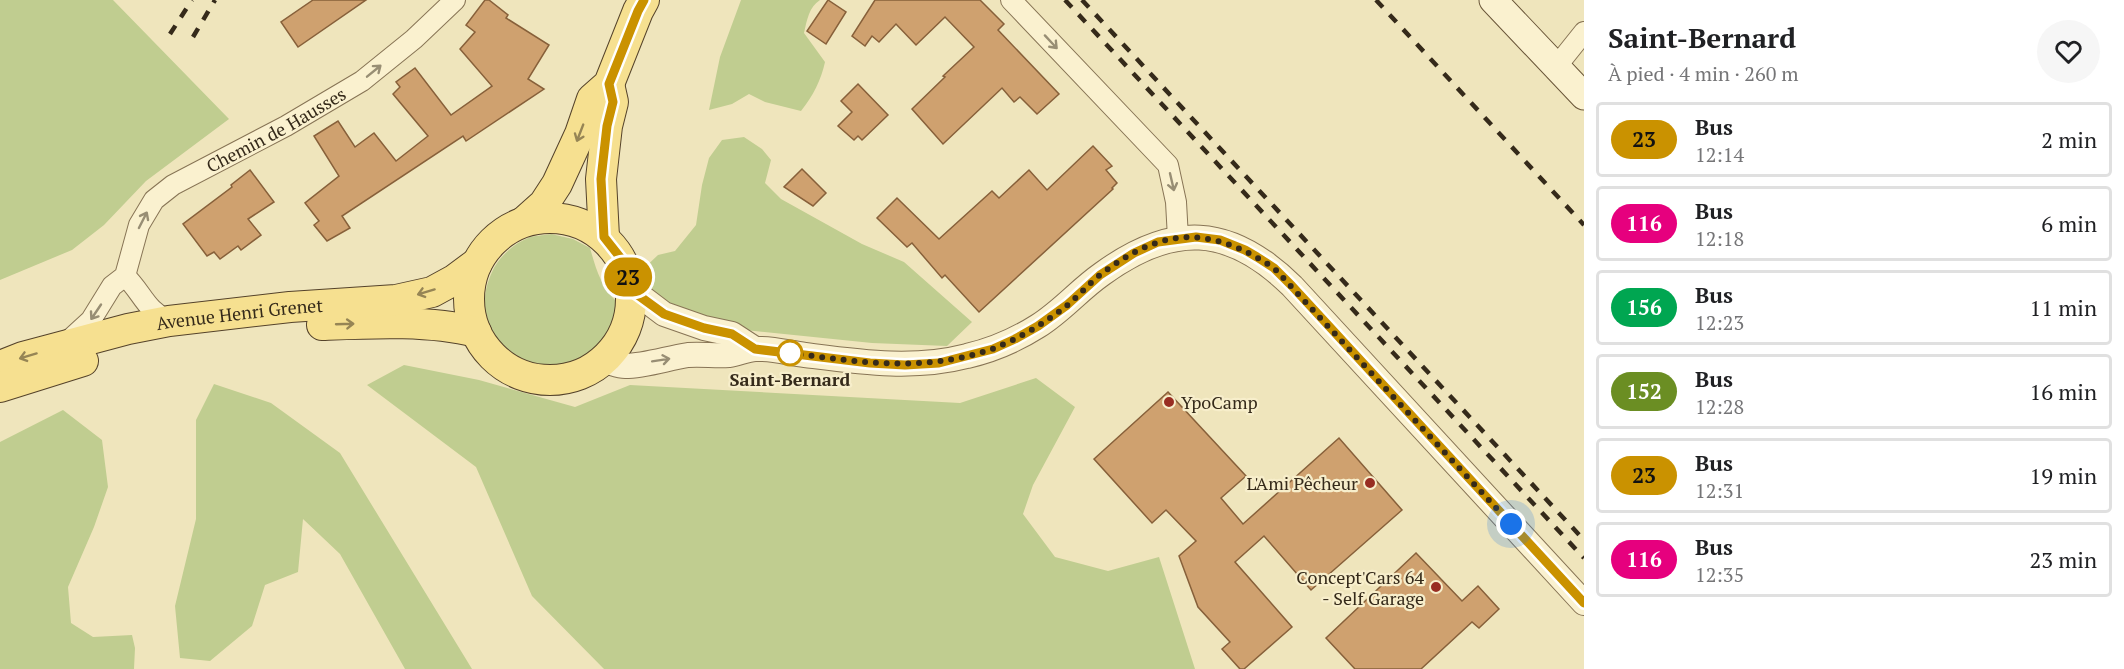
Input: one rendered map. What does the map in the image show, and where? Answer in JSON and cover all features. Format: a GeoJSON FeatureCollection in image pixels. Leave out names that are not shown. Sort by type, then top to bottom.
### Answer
{"type":"FeatureCollection","features":[{"type":"Feature","properties":{"kind":"main road"},"geometry":{"type":"LineString","coordinates":[[525,221],[553,217],[580,223],[604,237],[623,261],[631,290],[631,309],[626,328],[617,346],[603,361],[582,374],[558,380],[533,378],[509,369],[490,353],[476,332],[470,310],[470,286],[477,263],[489,245],[505,231],[525,221],[544,204],[557,184],[580,134],[592,99],[609,84],[644,0]]}},
{"type":"Feature","properties":{"kind":"main road"},"geometry":{"type":"LineString","coordinates":[[1493,0],[1584,96]]}},
{"type":"Feature","properties":{"kind":"main road"},"geometry":{"type":"LineString","coordinates":[[604,237],[601,179],[607,126],[613,102],[609,84]]}},
{"type":"Feature","properties":{"kind":"main road","name":"Avenue Henri Grenet"},"geometry":{"type":"LineString","coordinates":[[0,366],[63,346],[169,321],[290,307],[396,300],[432,292],[454,280],[477,263]]}},
{"type":"Feature","properties":{"kind":"main road","name":"Avenue Henri Grenet"},"geometry":{"type":"LineString","coordinates":[[0,387],[141,345],[197,333],[357,323],[458,328],[476,332]]}},
{"type":"Feature","properties":{"kind":"street","name":"Chemin de Hausses"},"geometry":{"type":"LineString","coordinates":[[63,346],[91,320],[112,286],[125,276],[139,225],[154,200],[173,184],[286,126],[362,81],[414,39],[455,0]]}},
{"type":"Feature","properties":{"kind":"street"},"geometry":{"type":"LineString","coordinates":[[1011,0],[1168,165],[1176,202],[1178,238]]}},
{"type":"Feature","properties":{"kind":"street"},"geometry":{"type":"LineString","coordinates":[[1556,67],[1584,32]]}},
{"type":"Feature","properties":{"kind":"street"},"geometry":{"type":"LineString","coordinates":[[603,361],[625,366],[689,355],[729,355],[755,349],[870,363],[905,365],[939,363],[993,349],[1038,326],[1067,305],[1100,275],[1134,253],[1158,242],[1196,237],[1220,240],[1245,250],[1274,268],[1584,603]]}},
{"type":"Feature","properties":{"kind":"street"},"geometry":{"type":"LineString","coordinates":[[125,276],[148,306],[169,321]]}},
{"type":"Feature","properties":{"kind":"street"},"geometry":{"type":"LineString","coordinates":[[631,290],[664,314],[704,328],[732,334],[755,349]]}},
{"type":"Feature","properties":{"kind":"green space"},"geometry":{"type":"Polygon","coordinates":[[[0,0],[113,0],[229,119],[146,181],[104,225],[72,250],[0,280],[0,0]]]}},
{"type":"Feature","properties":{"kind":"green space"},"geometry":{"type":"Polygon","coordinates":[[[741,0],[820,0],[811,10],[804,33],[825,62],[816,88],[801,111],[765,102],[749,94],[732,104],[709,110],[720,57],[741,0]]]}},
{"type":"Feature","properties":{"kind":"green space"},"geometry":{"type":"Polygon","coordinates":[[[744,137],[762,149],[771,160],[765,183],[781,199],[862,244],[904,262],[972,322],[947,346],[872,343],[745,330],[675,310],[644,285],[641,271],[658,255],[675,251],[696,225],[709,158],[722,140],[744,137]]]}},
{"type":"Feature","properties":{"kind":"green space"},"geometry":{"type":"Polygon","coordinates":[[[551,234],[573,239],[590,248],[603,284],[617,302],[611,329],[593,352],[570,364],[546,366],[523,359],[503,345],[489,325],[485,300],[492,272],[507,252],[528,238],[551,234]]]}},
{"type":"Feature","properties":{"kind":"green space"},"geometry":{"type":"Polygon","coordinates":[[[404,365],[479,380],[575,407],[630,385],[960,403],[1036,378],[1075,407],[1033,485],[1023,514],[1055,557],[1108,571],[1159,557],[1195,669],[604,669],[532,596],[476,467],[367,385],[404,365]]]}},
{"type":"Feature","properties":{"kind":"green space"},"geometry":{"type":"Polygon","coordinates":[[[214,384],[271,403],[340,453],[472,669],[405,669],[340,554],[303,519],[298,572],[265,585],[252,626],[210,661],[180,658],[175,606],[196,519],[196,420],[214,384]]]}},
{"type":"Feature","properties":{"kind":"green space"},"geometry":{"type":"Polygon","coordinates":[[[63,410],[102,440],[108,487],[94,527],[68,587],[71,623],[93,637],[132,635],[135,648],[134,669],[0,669],[0,442],[63,410]]]}},
{"type":"Feature","properties":{"kind":"building"},"geometry":{"type":"Polygon","coordinates":[[[313,0],[366,0],[298,47],[281,22],[313,0]]]}},
{"type":"Feature","properties":{"kind":"building"},"geometry":{"type":"Polygon","coordinates":[[[485,0],[489,0],[508,15],[506,18],[549,45],[528,79],[544,89],[466,141],[463,136],[342,216],[350,228],[327,241],[314,225],[319,221],[305,203],[339,176],[314,136],[338,121],[355,147],[374,133],[396,161],[428,136],[393,94],[400,87],[396,82],[415,68],[451,115],[492,86],[460,49],[475,32],[466,25],[485,0]]]}},
{"type":"Feature","properties":{"kind":"building"},"geometry":{"type":"Polygon","coordinates":[[[828,0],[846,12],[826,44],[807,31],[828,0]]]}},
{"type":"Feature","properties":{"kind":"building"},"geometry":{"type":"Polygon","coordinates":[[[875,0],[980,0],[1004,24],[998,30],[1059,94],[1037,114],[1020,97],[1014,102],[1002,88],[943,144],[912,109],[974,47],[945,17],[916,45],[896,24],[879,42],[872,36],[865,46],[852,36],[875,0]]]}},
{"type":"Feature","properties":{"kind":"building"},"geometry":{"type":"Polygon","coordinates":[[[858,84],[888,115],[862,140],[858,136],[854,140],[838,126],[852,112],[841,101],[858,84]]]}},
{"type":"Feature","properties":{"kind":"building"},"geometry":{"type":"Polygon","coordinates":[[[1093,146],[1112,166],[1106,170],[1117,183],[1113,189],[979,312],[945,275],[942,278],[912,243],[907,247],[877,218],[897,198],[939,239],[992,191],[999,198],[1029,170],[1047,190],[1093,146]]]}},
{"type":"Feature","properties":{"kind":"building"},"geometry":{"type":"Polygon","coordinates":[[[802,169],[826,193],[813,206],[784,187],[802,169]]]}},
{"type":"Feature","properties":{"kind":"building"},"geometry":{"type":"Polygon","coordinates":[[[250,170],[274,202],[248,219],[261,235],[241,250],[238,246],[220,259],[214,252],[207,256],[183,224],[232,187],[231,185],[250,170]]]}},
{"type":"Feature","properties":{"kind":"building"},"geometry":{"type":"Polygon","coordinates":[[[1168,392],[1246,476],[1221,498],[1243,524],[1339,438],[1402,510],[1311,590],[1264,536],[1235,562],[1292,627],[1244,669],[1240,669],[1222,649],[1230,642],[1198,607],[1179,556],[1196,541],[1166,510],[1152,523],[1094,459],[1168,392]]]}},
{"type":"Feature","properties":{"kind":"building"},"geometry":{"type":"Polygon","coordinates":[[[1416,553],[1462,601],[1478,586],[1499,609],[1479,628],[1472,622],[1421,669],[1355,669],[1326,638],[1416,553]]]}},
{"type":"Feature","properties":{"kind":"railway"},"geometry":{"type":"LineString","coordinates":[[170,34],[192,0]]}},
{"type":"Feature","properties":{"kind":"railway"},"geometry":{"type":"LineString","coordinates":[[193,37],[215,0]]}},
{"type":"Feature","properties":{"kind":"railway"},"geometry":{"type":"LineString","coordinates":[[1065,0],[1584,558]]}},
{"type":"Feature","properties":{"kind":"railway"},"geometry":{"type":"LineString","coordinates":[[1082,0],[1584,540]]}},
{"type":"Feature","properties":{"kind":"railway"},"geometry":{"type":"LineString","coordinates":[[1376,0],[1584,225]]}},
{"type":"Feature","properties":{"kind":"bus line","name":"23"},"geometry":{"type":"LineString","coordinates":[[644,0],[609,84],[613,102],[607,126],[601,179],[604,237],[623,261],[631,290],[654,308],[664,314],[704,328],[732,334],[755,349],[870,363],[905,365],[939,363],[993,349],[1015,339],[1067,305],[1100,275],[1150,245],[1178,238],[1196,237],[1220,240],[1245,250],[1274,268],[1584,603]]}},
{"type":"Feature","properties":{"kind":"place","name":"Saint-Bernard"},"geometry":{"type":"Point","coordinates":[790,353]}},
{"type":"Feature","properties":{"kind":"place","name":"YpoCamp"},"geometry":{"type":"Point","coordinates":[1169,402]}},
{"type":"Feature","properties":{"kind":"place","name":"L'Ami Pêcheur"},"geometry":{"type":"Point","coordinates":[1370,483]}},
{"type":"Feature","properties":{"kind":"place","name":"Concept'Cars 64 - Self Garage"},"geometry":{"type":"Point","coordinates":[1436,587]}},
{"type":"Feature","properties":{"kind":"route"},"geometry":{"type":"LineString","coordinates":[[790,353],[905,365],[939,363],[969,356],[993,349],[1038,326],[1067,305],[1100,275],[1150,245],[1178,238],[1196,237],[1220,240],[1245,250],[1274,268],[1511,524]]}}]}
